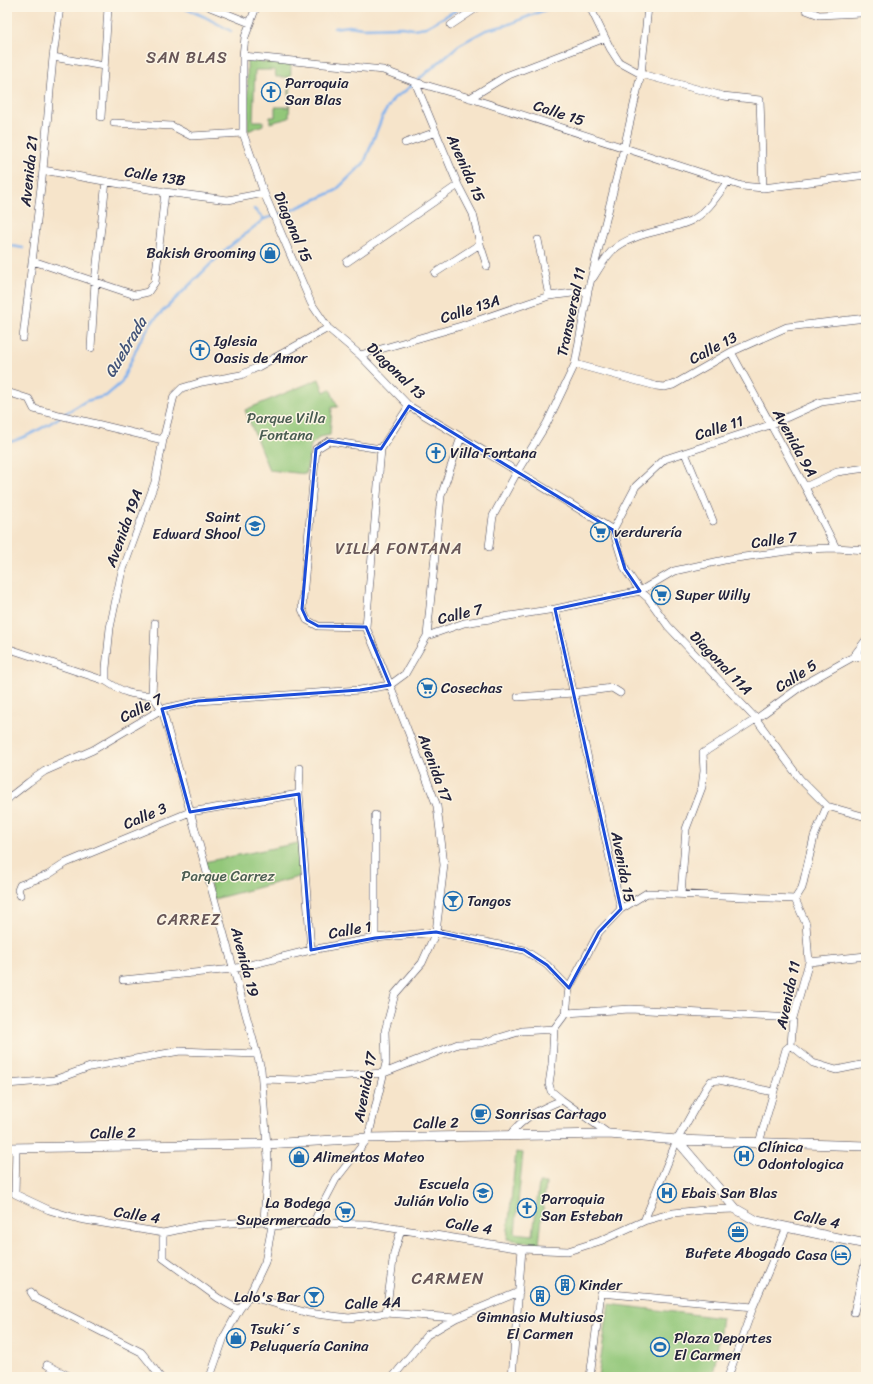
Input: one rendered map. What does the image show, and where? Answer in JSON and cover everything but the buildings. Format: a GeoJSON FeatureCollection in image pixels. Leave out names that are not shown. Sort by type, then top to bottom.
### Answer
{"type":"FeatureCollection","features":[{"type":"Feature","properties":{"kind":"street","name":"Avenida 21"},"geometry":{"type":"LineString","coordinates":[[23,338],[43,170],[53,57],[60,7]]}},
{"type":"Feature","properties":{"kind":"street"},"geometry":{"type":"LineString","coordinates":[[210,7],[250,23]]}},
{"type":"Feature","properties":{"kind":"street"},"geometry":{"type":"LineString","coordinates":[[114,122],[172,126],[191,136],[243,133],[243,56],[245,37],[256,7]]}},
{"type":"Feature","properties":{"kind":"street"},"geometry":{"type":"LineString","coordinates":[[451,25],[478,7]]}},
{"type":"Feature","properties":{"kind":"street"},"geometry":{"type":"LineString","coordinates":[[590,7],[610,48],[619,62],[641,74],[723,96],[760,100],[763,188]]}},
{"type":"Feature","properties":{"kind":"street"},"geometry":{"type":"LineString","coordinates":[[624,148],[641,74],[648,7]]}},
{"type":"Feature","properties":{"kind":"street"},"geometry":{"type":"LineString","coordinates":[[101,117],[108,8]]}},
{"type":"Feature","properties":{"kind":"street"},"geometry":{"type":"LineString","coordinates":[[806,10],[819,15],[861,14],[866,12]]}},
{"type":"Feature","properties":{"kind":"street"},"geometry":{"type":"LineString","coordinates":[[470,98],[506,76],[605,38]]}},
{"type":"Feature","properties":{"kind":"street","name":"Calle 15"},"geometry":{"type":"LineString","coordinates":[[243,56],[383,70],[415,82],[470,98],[742,186],[763,188],[866,175]]}},
{"type":"Feature","properties":{"kind":"street"},"geometry":{"type":"LineString","coordinates":[[53,57],[104,66]]}},
{"type":"Feature","properties":{"kind":"street","name":"Avenida 15"},"geometry":{"type":"LineString","coordinates":[[415,82],[458,186],[473,214],[487,266]]}},
{"type":"Feature","properties":{"kind":"street"},"geometry":{"type":"LineString","coordinates":[[405,143],[436,132]]}},
{"type":"Feature","properties":{"kind":"street","name":"Diagonal 15"},"geometry":{"type":"LineString","coordinates":[[243,133],[264,193],[311,303],[328,328]]}},
{"type":"Feature","properties":{"kind":"street","name":"Transversal 11"},"geometry":{"type":"LineString","coordinates":[[517,472],[547,423],[574,364],[590,281],[624,148]]}},
{"type":"Feature","properties":{"kind":"street","name":"Calle 13B"},"geometry":{"type":"LineString","coordinates":[[43,170],[165,192],[228,200],[264,193]]}},
{"type":"Feature","properties":{"kind":"street"},"geometry":{"type":"LineString","coordinates":[[91,348],[95,282],[106,181]]}},
{"type":"Feature","properties":{"kind":"street"},"geometry":{"type":"LineString","coordinates":[[590,281],[612,251],[636,237],[691,221],[709,207],[728,181]]}},
{"type":"Feature","properties":{"kind":"street"},"geometry":{"type":"LineString","coordinates":[[347,262],[458,186]]}},
{"type":"Feature","properties":{"kind":"street"},"geometry":{"type":"LineString","coordinates":[[33,261],[135,295],[148,292],[155,282],[165,192]]}},
{"type":"Feature","properties":{"kind":"street"},"geometry":{"type":"LineString","coordinates":[[538,240],[549,296]]}},
{"type":"Feature","properties":{"kind":"street"},"geometry":{"type":"LineString","coordinates":[[435,273],[480,244]]}},
{"type":"Feature","properties":{"kind":"street","name":"Calle 13A"},"geometry":{"type":"LineString","coordinates":[[360,355],[461,326],[549,296],[588,291]]}},
{"type":"Feature","properties":{"kind":"street","name":"Calle 13"},"geometry":{"type":"LineString","coordinates":[[574,364],[664,387],[673,385],[731,352],[787,327],[866,318]]}},
{"type":"Feature","properties":{"kind":"street","name":"Diagonal 13"},"geometry":{"type":"LineString","coordinates":[[328,328],[360,355],[409,406],[613,530]]}},
{"type":"Feature","properties":{"kind":"street","name":"Avenida 19A"},"geometry":{"type":"LineString","coordinates":[[106,681],[110,628],[121,575],[155,482],[163,440],[174,396],[182,388],[202,382],[241,375],[328,328]]}},
{"type":"Feature","properties":{"kind":"street","name":"Avenida 9A"},"geometry":{"type":"LineString","coordinates":[[731,352],[805,487],[836,548]]}},
{"type":"Feature","properties":{"kind":"street"},"geometry":{"type":"LineString","coordinates":[[7,392],[29,399],[34,409],[163,440]]}},
{"type":"Feature","properties":{"kind":"street","name":"Calle 11"},"geometry":{"type":"LineString","coordinates":[[613,530],[636,486],[665,459],[770,425],[821,402],[866,396]]}},
{"type":"Feature","properties":{"kind":"street","name":"Avenida 17"},"geometry":{"type":"LineString","coordinates":[[368,1138],[386,1063],[385,1030],[395,994],[422,963],[436,932],[444,865],[436,806],[390,685],[366,628],[381,449],[409,406]]}},
{"type":"Feature","properties":{"kind":"street"},"geometry":{"type":"LineString","coordinates":[[427,636],[441,496],[462,437]]}},
{"type":"Feature","properties":{"kind":"street"},"geometry":{"type":"LineString","coordinates":[[366,628],[318,626],[307,620],[302,608],[316,449],[329,441],[381,449]]}},
{"type":"Feature","properties":{"kind":"street"},"geometry":{"type":"LineString","coordinates":[[686,453],[713,520]]}},
{"type":"Feature","properties":{"kind":"street"},"geometry":{"type":"LineString","coordinates":[[805,487],[837,472],[866,468]]}},
{"type":"Feature","properties":{"kind":"street"},"geometry":{"type":"LineString","coordinates":[[489,547],[493,516],[517,472]]}},
{"type":"Feature","properties":{"kind":"street","name":"Diagonal 11A"},"geometry":{"type":"LineString","coordinates":[[613,530],[625,569],[640,591],[648,598],[668,626],[756,719],[800,779],[827,806]]}},
{"type":"Feature","properties":{"kind":"street","name":"Calle 7"},"geometry":{"type":"LineString","coordinates":[[7,800],[10,796],[45,772],[93,750],[162,709],[198,701],[360,690],[390,685],[405,674],[427,636],[464,624],[555,609],[640,591],[674,571],[729,559],[802,549],[836,548],[866,550]]}},
{"type":"Feature","properties":{"kind":"street","name":"Avenida 15"},"geometry":{"type":"LineString","coordinates":[[555,609],[621,909],[599,932],[569,988],[566,1013]]}},
{"type":"Feature","properties":{"kind":"street"},"geometry":{"type":"LineString","coordinates":[[7,648],[106,681],[120,690],[140,696],[152,695],[155,623]]}},
{"type":"Feature","properties":{"kind":"street"},"geometry":{"type":"LineString","coordinates":[[853,657],[866,640]]}},
{"type":"Feature","properties":{"kind":"street","name":"Calle 5"},"geometry":{"type":"LineString","coordinates":[[681,894],[686,829],[702,787],[704,771],[703,753],[756,719],[802,685],[853,657],[866,656]]}},
{"type":"Feature","properties":{"kind":"street"},"geometry":{"type":"LineString","coordinates":[[518,697],[612,688],[620,693]]}},
{"type":"Feature","properties":{"kind":"street","name":"Avenida 19"},"geometry":{"type":"LineString","coordinates":[[152,695],[162,709],[261,1069],[268,1158],[264,1221]]}},
{"type":"Feature","properties":{"kind":"street"},"geometry":{"type":"LineString","coordinates":[[300,768],[299,794],[312,950]]}},
{"type":"Feature","properties":{"kind":"street","name":"Calle 3"},"geometry":{"type":"LineString","coordinates":[[20,895],[18,890],[20,885],[48,874],[66,863],[190,812],[299,794]]}},
{"type":"Feature","properties":{"kind":"street"},"geometry":{"type":"LineString","coordinates":[[621,909],[647,893],[795,899],[802,888],[814,837],[827,806],[866,817]]}},
{"type":"Feature","properties":{"kind":"street"},"geometry":{"type":"LineString","coordinates":[[375,815],[375,938]]}},
{"type":"Feature","properties":{"kind":"street","name":"Avenida 11"},"geometry":{"type":"LineString","coordinates":[[759,1143],[786,1049],[791,1045],[793,1018],[809,962],[806,924],[795,899]]}},
{"type":"Feature","properties":{"kind":"street","name":"Calle 1"},"geometry":{"type":"LineString","coordinates":[[123,980],[233,969],[312,950],[375,938],[436,932],[524,950],[547,965],[569,988]]}},
{"type":"Feature","properties":{"kind":"street"},"geometry":{"type":"LineString","coordinates":[[809,962],[866,956]]}},
{"type":"Feature","properties":{"kind":"street"},"geometry":{"type":"LineString","coordinates":[[609,1134],[562,1100],[551,1090],[549,1084],[554,1029],[566,1013],[630,1009],[793,1018]]}},
{"type":"Feature","properties":{"kind":"street"},"geometry":{"type":"LineString","coordinates":[[262,1079],[298,1080],[326,1076],[384,1073],[458,1044],[482,1043],[522,1031],[554,1029]]}},
{"type":"Feature","properties":{"kind":"street"},"geometry":{"type":"LineString","coordinates":[[791,1045],[813,1063],[836,1070],[866,1064]]}},
{"type":"Feature","properties":{"kind":"street"},"geometry":{"type":"LineString","coordinates":[[7,1084],[54,1080],[90,1067],[180,1051],[256,1054]]}},
{"type":"Feature","properties":{"kind":"street"},"geometry":{"type":"LineString","coordinates":[[644,1221],[677,1140],[711,1081],[726,1081],[773,1092]]}},
{"type":"Feature","properties":{"kind":"street"},"geometry":{"type":"LineString","coordinates":[[509,1136],[518,1124],[527,1117],[546,1106],[562,1100]]}},
{"type":"Feature","properties":{"kind":"street","name":"Calle 2"},"geometry":{"type":"LineString","coordinates":[[12,1148],[266,1144],[368,1138],[609,1134],[691,1141],[866,1146]]}},
{"type":"Feature","properties":{"kind":"street"},"geometry":{"type":"LineString","coordinates":[[313,1222],[336,1179],[368,1138]]}},
{"type":"Feature","properties":{"kind":"street"},"geometry":{"type":"LineString","coordinates":[[677,1140],[736,1209]]}},
{"type":"Feature","properties":{"kind":"street"},"geometry":{"type":"LineString","coordinates":[[685,1150],[687,1143],[691,1141]]}},
{"type":"Feature","properties":{"kind":"street","name":"Calle 4"},"geometry":{"type":"LineString","coordinates":[[12,1148],[15,1194],[49,1210],[79,1219],[163,1233],[200,1225],[264,1221]]}},
{"type":"Feature","properties":{"kind":"street","name":"Calle 4"},"geometry":{"type":"LineString","coordinates":[[272,1226],[313,1222],[367,1224],[522,1249],[568,1251],[600,1241],[644,1221],[673,1213],[736,1209],[758,1221],[866,1244]]}},
{"type":"Feature","properties":{"kind":"street"},"geometry":{"type":"LineString","coordinates":[[210,1377],[224,1337],[239,1310],[249,1296],[265,1262],[272,1226],[264,1221]]}},
{"type":"Feature","properties":{"kind":"street"},"geometry":{"type":"LineString","coordinates":[[728,1377],[753,1308],[787,1227]]}},
{"type":"Feature","properties":{"kind":"street"},"geometry":{"type":"LineString","coordinates":[[386,1313],[394,1253],[401,1230]]}},
{"type":"Feature","properties":{"kind":"street"},"geometry":{"type":"LineString","coordinates":[[163,1233],[163,1258],[218,1298],[239,1310]]}},
{"type":"Feature","properties":{"kind":"street"},"geometry":{"type":"LineString","coordinates":[[512,1377],[522,1249]]}},
{"type":"Feature","properties":{"kind":"street"},"geometry":{"type":"LineString","coordinates":[[854,1312],[866,1258]]}},
{"type":"Feature","properties":{"kind":"street"},"geometry":{"type":"LineString","coordinates":[[31,1292],[35,1298],[140,1352],[160,1377]]}},
{"type":"Feature","properties":{"kind":"street","name":"Calle 4A"},"geometry":{"type":"LineString","coordinates":[[249,1296],[308,1313],[349,1318],[386,1313],[456,1318],[519,1292]]}},
{"type":"Feature","properties":{"kind":"street"},"geometry":{"type":"LineString","coordinates":[[590,1377],[601,1293],[753,1308]]}},
{"type":"Feature","properties":{"kind":"street"},"geometry":{"type":"LineString","coordinates":[[392,1377],[428,1335],[456,1318]]}},
{"type":"Feature","properties":{"kind":"street"},"geometry":{"type":"LineString","coordinates":[[47,1364],[71,1377]]}},
{"type":"Feature","properties":{"kind":"highlighted area"},"geometry":{"type":"Polygon","coordinates":[[[409,406],[613,530],[625,569],[640,591],[555,609],[621,909],[599,932],[569,988],[547,965],[524,950],[436,932],[375,938],[311,950],[299,794],[190,812],[162,709],[198,701],[360,690],[390,685],[366,627],[318,626],[307,620],[302,609],[316,449],[329,441],[381,449],[409,406]]]}},
{"type":"Feature","properties":{"kind":"green space"},"geometry":{"type":"Polygon","coordinates":[[[247,61],[291,64],[289,118],[270,123],[270,117],[275,117],[275,107],[289,107],[289,77],[276,77],[275,70],[255,70],[253,121],[263,121],[263,125],[248,131],[247,61]]]}},
{"type":"Feature","properties":{"kind":"green space","name":"Parque Villa Fontana"},"geometry":{"type":"Polygon","coordinates":[[[319,379],[324,392],[330,389],[338,407],[332,407],[330,435],[320,437],[311,445],[306,474],[269,470],[245,410],[319,379]]]}},
{"type":"Feature","properties":{"kind":"green space","name":"Parque Carrez"},"geometry":{"type":"Polygon","coordinates":[[[303,842],[306,875],[214,899],[204,862],[303,842]]]}},
{"type":"Feature","properties":{"kind":"green space"},"geometry":{"type":"Polygon","coordinates":[[[516,1152],[523,1153],[515,1233],[533,1235],[539,1183],[546,1183],[539,1244],[507,1239],[516,1152]]]}},
{"type":"Feature","properties":{"kind":"green space","name":"Plaza Deportes El Carmen"},"geometry":{"type":"Polygon","coordinates":[[[609,1304],[722,1318],[713,1377],[598,1377],[609,1304]]]}},
{"type":"Feature","properties":{"kind":"waterway"},"geometry":{"type":"LineString","coordinates":[[182,7],[231,31]]}},
{"type":"Feature","properties":{"kind":"waterway"},"geometry":{"type":"LineString","coordinates":[[334,28],[349,26],[363,28],[403,27],[413,29],[426,27],[462,7]]}},
{"type":"Feature","properties":{"kind":"waterway"},"geometry":{"type":"LineString","coordinates":[[254,209],[264,219],[287,212],[335,191],[364,163],[383,115],[394,98],[405,91],[459,45],[486,30],[507,25],[552,7]]}},
{"type":"Feature","properties":{"kind":"waterway","name":"Quebrada"},"geometry":{"type":"LineString","coordinates":[[64,414],[86,401],[106,396],[121,383],[140,341],[153,321],[224,251],[264,219]]}},
{"type":"Feature","properties":{"kind":"waterway"},"geometry":{"type":"LineString","coordinates":[[7,245],[23,248]]}},
{"type":"Feature","properties":{"kind":"waterway","name":"Quebrada"},"geometry":{"type":"LineString","coordinates":[[7,443],[34,432],[60,417]]}},
{"type":"Feature","properties":{"kind":"place","name":"Parroquia San Blas"},"geometry":{"type":"Point","coordinates":[271,92]}},
{"type":"Feature","properties":{"kind":"place","name":"Bakish Grooming"},"geometry":{"type":"Point","coordinates":[270,253]}},
{"type":"Feature","properties":{"kind":"place","name":"Iglesia Oasis de Amor"},"geometry":{"type":"Point","coordinates":[200,350]}},
{"type":"Feature","properties":{"kind":"place","name":"Villa Fontana"},"geometry":{"type":"Point","coordinates":[436,453]}},
{"type":"Feature","properties":{"kind":"place","name":"Saint Edward Shool"},"geometry":{"type":"Point","coordinates":[255,526]}},
{"type":"Feature","properties":{"kind":"place","name":"verdurería"},"geometry":{"type":"Point","coordinates":[600,532]}},
{"type":"Feature","properties":{"kind":"place","name":"Super Willy"},"geometry":{"type":"Point","coordinates":[661,595]}},
{"type":"Feature","properties":{"kind":"place","name":"Cosechas"},"geometry":{"type":"Point","coordinates":[427,688]}},
{"type":"Feature","properties":{"kind":"place","name":"Tangos"},"geometry":{"type":"Point","coordinates":[453,901]}},
{"type":"Feature","properties":{"kind":"place","name":"Sonrisas Cartago"},"geometry":{"type":"Point","coordinates":[481,1114]}},
{"type":"Feature","properties":{"kind":"place","name":"Clínica Odontologica"},"geometry":{"type":"Point","coordinates":[744,1156]}},
{"type":"Feature","properties":{"kind":"place","name":"Alimentos Mateo"},"geometry":{"type":"Point","coordinates":[299,1157]}},
{"type":"Feature","properties":{"kind":"place","name":"Escuela Julián Volio"},"geometry":{"type":"Point","coordinates":[483,1193]}},
{"type":"Feature","properties":{"kind":"place","name":"Ebais San Blas"},"geometry":{"type":"Point","coordinates":[667,1193]}},
{"type":"Feature","properties":{"kind":"place","name":"Parroquia San Esteban"},"geometry":{"type":"Point","coordinates":[527,1208]}},
{"type":"Feature","properties":{"kind":"place","name":"La Bodega Supermercado"},"geometry":{"type":"Point","coordinates":[345,1212]}},
{"type":"Feature","properties":{"kind":"place","name":"Bufete Abogado"},"geometry":{"type":"Point","coordinates":[738,1232]}},
{"type":"Feature","properties":{"kind":"place","name":"Casa"},"geometry":{"type":"Point","coordinates":[841,1255]}},
{"type":"Feature","properties":{"kind":"place","name":"Kinder"},"geometry":{"type":"Point","coordinates":[565,1285]}},
{"type":"Feature","properties":{"kind":"place","name":"Gimnasio Multiusos El Carmen"},"geometry":{"type":"Point","coordinates":[540,1296]}},
{"type":"Feature","properties":{"kind":"place","name":"Lalo's Bar"},"geometry":{"type":"Point","coordinates":[314,1297]}},
{"type":"Feature","properties":{"kind":"place","name":"Tsuki´s Peluquería Canina"},"geometry":{"type":"Point","coordinates":[236,1338]}},
{"type":"Feature","properties":{"kind":"place","name":"Plaza Deportes El Carmen"},"geometry":{"type":"Point","coordinates":[660,1347]}},
{"type":"Feature","properties":{"kind":"district","name":"SAN BLAS"},"geometry":{"type":"Point","coordinates":[187,57]}},
{"type":"Feature","properties":{"kind":"district","name":"VILLA FONTANA"},"geometry":{"type":"Point","coordinates":[399,548]}},
{"type":"Feature","properties":{"kind":"district","name":"CARREZ"},"geometry":{"type":"Point","coordinates":[189,919]}},
{"type":"Feature","properties":{"kind":"district","name":"CARMEN"},"geometry":{"type":"Point","coordinates":[448,1278]}}]}
